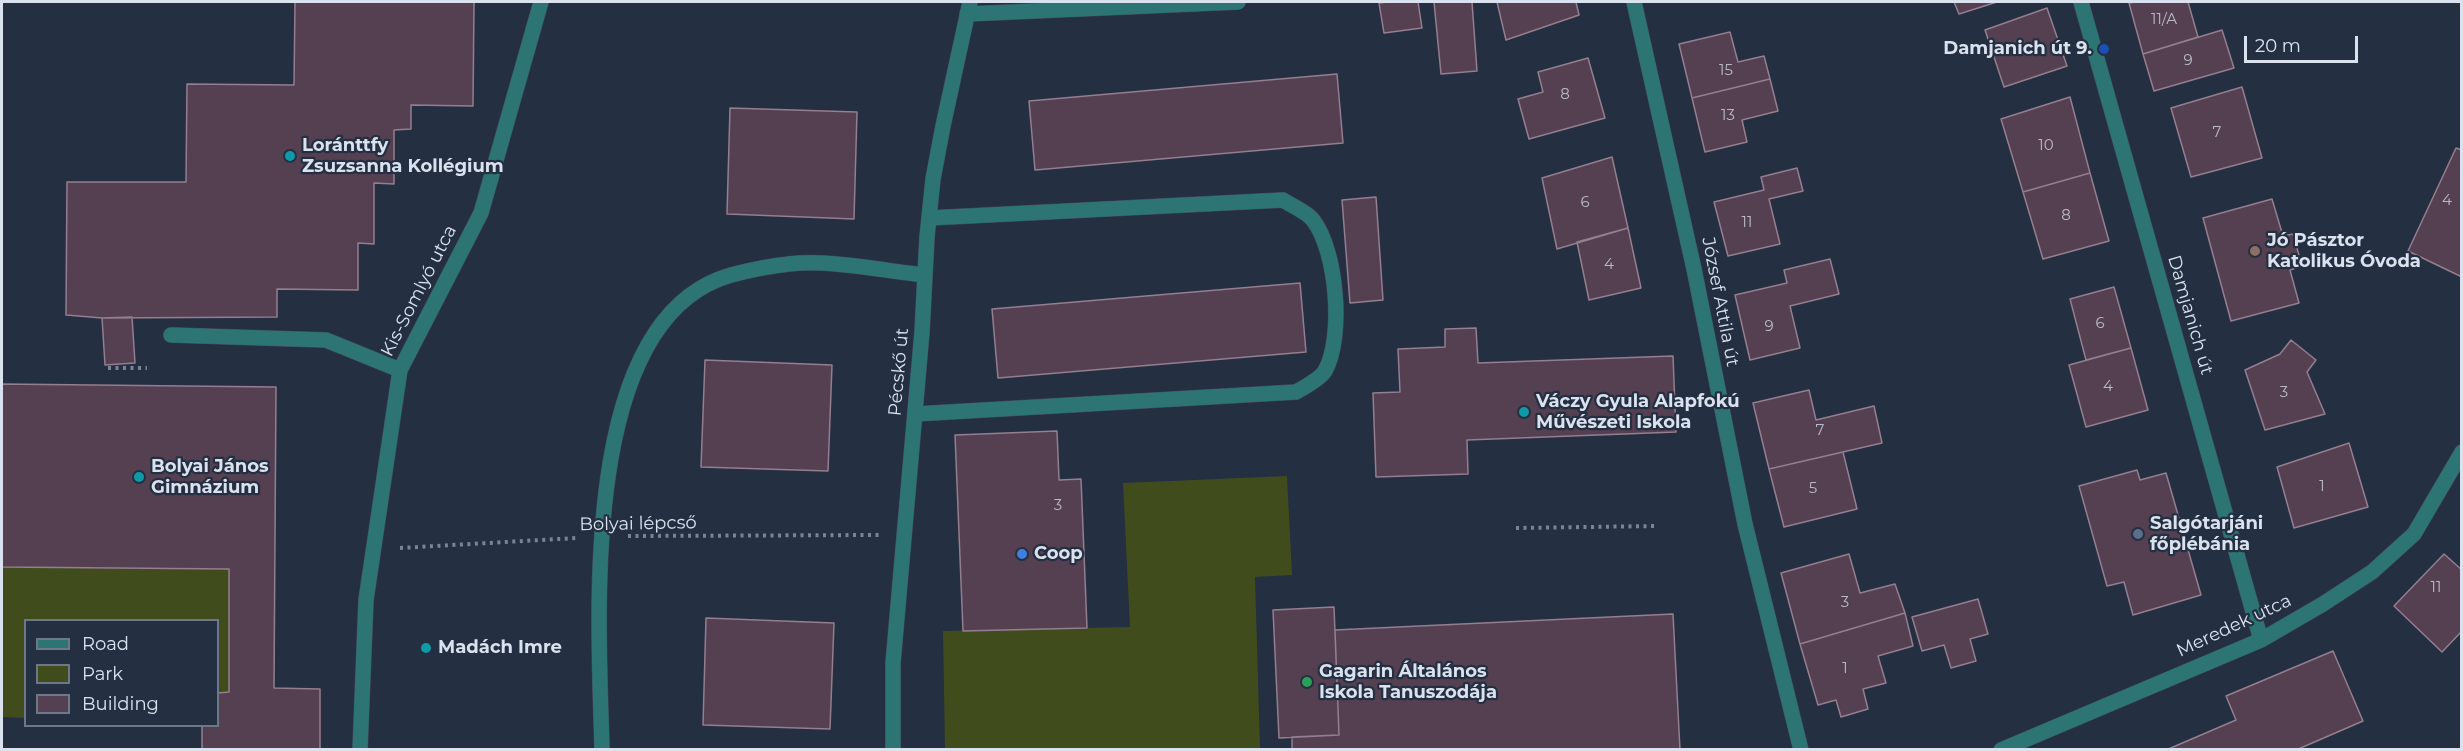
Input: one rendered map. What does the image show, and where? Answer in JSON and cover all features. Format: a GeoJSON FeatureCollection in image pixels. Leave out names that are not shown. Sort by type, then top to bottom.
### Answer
{"type":"FeatureCollection","features":[{"type":"Feature","properties":{"kind":"street","name":"Kis-Somlyó utca"},"geometry":{"type":"LineString","coordinates":[[360,750],[366,600],[400,370],[481,213],[541,2]]}},
{"type":"Feature","properties":{"kind":"street"},"geometry":{"type":"LineString","coordinates":[[968,8],[1238,2]]}},
{"type":"Feature","properties":{"kind":"street","name":"József Attila út"},"geometry":{"type":"LineString","coordinates":[[1634,2],[1694,269],[1745,524],[1801,750]]}},
{"type":"Feature","properties":{"kind":"street","name":"Damjanich út"},"geometry":{"type":"LineString","coordinates":[[2081,2],[2261,640]]}},
{"type":"Feature","properties":{"kind":"street","name":"Pécskő út"},"geometry":{"type":"LineString","coordinates":[[893,750],[893,663],[915,414],[929,218],[935,168],[968,8]]}},
{"type":"Feature","properties":{"kind":"street"},"geometry":{"type":"LineString","coordinates":[[915,414],[1296,392],[1325,373],[1336,343],[1334,282],[1328,246],[1312,219],[1283,200],[929,218]]}},
{"type":"Feature","properties":{"kind":"street"},"geometry":{"type":"LineString","coordinates":[[602,750],[599,619],[601,537],[610,460],[621,408],[638,363],[659,328],[683,300],[705,286],[730,276],[790,263],[816,263],[925,275]]}},
{"type":"Feature","properties":{"kind":"street"},"geometry":{"type":"LineString","coordinates":[[171,335],[326,340],[400,370]]}},
{"type":"Feature","properties":{"kind":"street","name":"Meredek utca"},"geometry":{"type":"LineString","coordinates":[[2001,750],[2261,640],[2323,604],[2372,572],[2414,534],[2462,452]]}},
{"type":"Feature","properties":{"kind":"path"},"geometry":{"type":"LineString","coordinates":[[108,368],[147,368]]}},
{"type":"Feature","properties":{"kind":"path"},"geometry":{"type":"LineString","coordinates":[[1516,528],[1656,526]]}},
{"type":"Feature","properties":{"kind":"path","name":"Bolyai lépcső"},"geometry":{"type":"LineString","coordinates":[[373,550],[601,537],[904,535]]}},
{"type":"Feature","properties":{"kind":"green space"},"geometry":{"type":"Polygon","coordinates":[[[1287,476],[1292,575],[1255,577],[1260,749],[945,749],[943,631],[1130,627],[1123,483],[1287,476]]]}},
{"type":"Feature","properties":{"kind":"green space"},"geometry":{"type":"Polygon","coordinates":[[[2,567],[229,569],[229,692],[219,693],[219,619],[24,619],[24,718],[2,717],[2,567]]]}},
{"type":"Feature","properties":{"kind":"building","name":"Loránttfy Zsuzsanna Kollégium"},"geometry":{"type":"Polygon","coordinates":[[[295,2],[474,2],[473,106],[411,105],[411,129],[394,130],[394,184],[374,183],[374,244],[358,243],[358,290],[277,289],[277,317],[102,318],[66,315],[67,182],[186,182],[187,84],[294,85],[295,2]]]}},
{"type":"Feature","properties":{"kind":"building"},"geometry":{"type":"Polygon","coordinates":[[[1418,2],[1422,28],[1384,33],[1379,3],[1418,2]]]}},
{"type":"Feature","properties":{"kind":"building"},"geometry":{"type":"Polygon","coordinates":[[[1434,2],[1472,2],[1477,71],[1441,74],[1434,2]]]}},
{"type":"Feature","properties":{"kind":"building"},"geometry":{"type":"Polygon","coordinates":[[[1497,2],[1576,2],[1579,15],[1506,40],[1497,2]]]}},
{"type":"Feature","properties":{"kind":"building"},"geometry":{"type":"Polygon","coordinates":[[[1954,2],[1997,2],[1959,14],[1954,2]]]}},
{"type":"Feature","properties":{"kind":"building"},"geometry":{"type":"Polygon","coordinates":[[[2188,2],[2198,37],[2143,54],[2129,3],[2188,2]]]}},
{"type":"Feature","properties":{"kind":"building"},"geometry":{"type":"Polygon","coordinates":[[[2047,8],[2067,66],[2004,87],[1985,30],[2047,8]]]}},
{"type":"Feature","properties":{"kind":"building"},"geometry":{"type":"Polygon","coordinates":[[[2222,30],[2234,68],[2154,91],[2143,54],[2222,30]]]}},
{"type":"Feature","properties":{"kind":"building"},"geometry":{"type":"Polygon","coordinates":[[[1730,32],[1738,62],[1764,56],[1770,79],[1692,98],[1679,44],[1730,32]]]}},
{"type":"Feature","properties":{"kind":"building"},"geometry":{"type":"Polygon","coordinates":[[[1588,58],[1605,118],[1529,139],[1518,99],[1543,92],[1538,72],[1588,58]]]}},
{"type":"Feature","properties":{"kind":"building"},"geometry":{"type":"Polygon","coordinates":[[[1337,74],[1343,143],[1035,170],[1029,101],[1337,74]]]}},
{"type":"Feature","properties":{"kind":"building"},"geometry":{"type":"Polygon","coordinates":[[[1770,79],[1778,111],[1742,120],[1747,142],[1705,152],[1692,98],[1770,79]]]}},
{"type":"Feature","properties":{"kind":"building"},"geometry":{"type":"Polygon","coordinates":[[[2242,87],[2262,158],[2191,177],[2171,108],[2242,87]]]}},
{"type":"Feature","properties":{"kind":"building"},"geometry":{"type":"Polygon","coordinates":[[[2070,97],[2090,173],[2023,192],[2001,119],[2070,97]]]}},
{"type":"Feature","properties":{"kind":"building"},"geometry":{"type":"Polygon","coordinates":[[[730,108],[857,112],[854,219],[727,214],[730,108]]]}},
{"type":"Feature","properties":{"kind":"building"},"geometry":{"type":"Polygon","coordinates":[[[2456,148],[2462,150],[2462,277],[2408,251],[2456,148]]]}},
{"type":"Feature","properties":{"kind":"building"},"geometry":{"type":"Polygon","coordinates":[[[1612,157],[1628,228],[1557,249],[1542,178],[1612,157]]]}},
{"type":"Feature","properties":{"kind":"building"},"geometry":{"type":"Polygon","coordinates":[[[1797,168],[1803,191],[1769,199],[1780,244],[1728,256],[1714,202],[1764,190],[1761,177],[1797,168]]]}},
{"type":"Feature","properties":{"kind":"building"},"geometry":{"type":"Polygon","coordinates":[[[2090,173],[2109,241],[2043,259],[2023,192],[2090,173]]]}},
{"type":"Feature","properties":{"kind":"building"},"geometry":{"type":"Polygon","coordinates":[[[1376,197],[1383,300],[1350,303],[1342,200],[1376,197]]]}},
{"type":"Feature","properties":{"kind":"building","name":"Jó Pásztor Katolikus Óvoda"},"geometry":{"type":"Polygon","coordinates":[[[2272,199],[2283,236],[2293,234],[2302,266],[2290,270],[2299,303],[2231,321],[2203,218],[2272,199]]]}},
{"type":"Feature","properties":{"kind":"building"},"geometry":{"type":"Polygon","coordinates":[[[1628,228],[1641,288],[1589,300],[1577,242],[1628,228]]]}},
{"type":"Feature","properties":{"kind":"building"},"geometry":{"type":"Polygon","coordinates":[[[1830,259],[1839,294],[1790,306],[1800,348],[1750,360],[1735,295],[1787,283],[1784,270],[1830,259]]]}},
{"type":"Feature","properties":{"kind":"building"},"geometry":{"type":"Polygon","coordinates":[[[1300,283],[1306,352],[998,378],[992,309],[1300,283]]]}},
{"type":"Feature","properties":{"kind":"building"},"geometry":{"type":"Polygon","coordinates":[[[2114,287],[2131,348],[2086,360],[2070,299],[2114,287]]]}},
{"type":"Feature","properties":{"kind":"building"},"geometry":{"type":"Polygon","coordinates":[[[132,317],[135,363],[105,365],[102,318],[132,317]]]}},
{"type":"Feature","properties":{"kind":"building","name":"Váczy Gyula Alapfokú Művészeti Iskola"},"geometry":{"type":"Polygon","coordinates":[[[1476,328],[1478,363],[1673,356],[1676,432],[1467,440],[1468,474],[1376,477],[1373,393],[1400,392],[1398,349],[1445,347],[1445,329],[1476,328]]]}},
{"type":"Feature","properties":{"kind":"building"},"geometry":{"type":"Polygon","coordinates":[[[2291,340],[2316,360],[2307,372],[2325,414],[2265,430],[2245,370],[2280,354],[2291,340]]]}},
{"type":"Feature","properties":{"kind":"building"},"geometry":{"type":"Polygon","coordinates":[[[2131,348],[2148,410],[2086,427],[2069,365],[2131,348]]]}},
{"type":"Feature","properties":{"kind":"building"},"geometry":{"type":"Polygon","coordinates":[[[705,360],[832,365],[828,471],[701,467],[705,360]]]}},
{"type":"Feature","properties":{"kind":"building","name":"Bolyai János Gimnázium"},"geometry":{"type":"Polygon","coordinates":[[[2,384],[276,387],[274,688],[320,689],[320,750],[202,750],[202,727],[219,727],[219,693],[229,692],[229,569],[2,567],[2,384]]]}},
{"type":"Feature","properties":{"kind":"building"},"geometry":{"type":"Polygon","coordinates":[[[1809,390],[1816,420],[1874,406],[1882,443],[1769,469],[1753,403],[1809,390]]]}},
{"type":"Feature","properties":{"kind":"building","name":"Coop"},"geometry":{"type":"Polygon","coordinates":[[[1057,431],[1059,480],[1081,479],[1087,628],[963,631],[955,435],[1057,431]]]}},
{"type":"Feature","properties":{"kind":"building"},"geometry":{"type":"Polygon","coordinates":[[[2349,443],[2368,507],[2294,528],[2277,467],[2349,443]]]}},
{"type":"Feature","properties":{"kind":"building"},"geometry":{"type":"Polygon","coordinates":[[[1843,452],[1857,509],[1784,527],[1769,469],[1843,452]]]}},
{"type":"Feature","properties":{"kind":"building","name":"Salgótarjáni főplébánia"},"geometry":{"type":"Polygon","coordinates":[[[2137,470],[2140,480],[2166,473],[2201,595],[2133,615],[2124,582],[2107,586],[2079,486],[2137,470]]]}},
{"type":"Feature","properties":{"kind":"building"},"geometry":{"type":"Polygon","coordinates":[[[1849,554],[1860,593],[1895,584],[1905,613],[1800,644],[1781,573],[1849,554]]]}},
{"type":"Feature","properties":{"kind":"building"},"geometry":{"type":"Polygon","coordinates":[[[2444,554],[2462,570],[2462,631],[2442,652],[2394,606],[2444,554]]]}},
{"type":"Feature","properties":{"kind":"building"},"geometry":{"type":"Polygon","coordinates":[[[1978,599],[1988,634],[1970,639],[1976,661],[1951,668],[1944,645],[1922,651],[1912,617],[1978,599]]]}},
{"type":"Feature","properties":{"kind":"building","name":"Gagarin Általános Iskola Tanuszodája"},"geometry":{"type":"Polygon","coordinates":[[[1334,607],[1339,735],[1279,738],[1273,610],[1334,607]]]}},
{"type":"Feature","properties":{"kind":"building"},"geometry":{"type":"Polygon","coordinates":[[[1905,613],[1913,646],[1878,656],[1886,683],[1863,689],[1868,709],[1841,717],[1836,700],[1818,705],[1800,644],[1905,613]]]}},
{"type":"Feature","properties":{"kind":"building"},"geometry":{"type":"Polygon","coordinates":[[[1673,614],[1680,750],[1292,750],[1292,737],[1339,735],[1335,630],[1673,614]]]}},
{"type":"Feature","properties":{"kind":"building"},"geometry":{"type":"Polygon","coordinates":[[[706,618],[834,623],[830,729],[703,725],[706,618]]]}},
{"type":"Feature","properties":{"kind":"building"},"geometry":{"type":"Polygon","coordinates":[[[2333,651],[2363,721],[2296,750],[2166,750],[2236,720],[2226,696],[2333,651]]]}},
{"type":"Feature","properties":{"kind":"place","name":"Damjanich út 9."},"geometry":{"type":"Point","coordinates":[2104,49]}},
{"type":"Feature","properties":{"kind":"place","name":"Loránttfy Zsuzsanna Kollégium"},"geometry":{"type":"Point","coordinates":[290,156]}},
{"type":"Feature","properties":{"kind":"place","name":"Jó Pásztor Katolikus Óvoda"},"geometry":{"type":"Point","coordinates":[2255,251]}},
{"type":"Feature","properties":{"kind":"place","name":"Váczy Gyula Alapfokú Művészeti Iskola"},"geometry":{"type":"Point","coordinates":[1524,412]}},
{"type":"Feature","properties":{"kind":"place","name":"Bolyai János Gimnázium"},"geometry":{"type":"Point","coordinates":[139,477]}},
{"type":"Feature","properties":{"kind":"place","name":"Salgótarjáni főplébánia"},"geometry":{"type":"Point","coordinates":[2138,534]}},
{"type":"Feature","properties":{"kind":"place","name":"Coop"},"geometry":{"type":"Point","coordinates":[1022,554]}},
{"type":"Feature","properties":{"kind":"place","name":"Madách Imre"},"geometry":{"type":"Point","coordinates":[426,648]}},
{"type":"Feature","properties":{"kind":"place","name":"Gagarin Általános Iskola Tanuszodája"},"geometry":{"type":"Point","coordinates":[1307,682]}}]}
